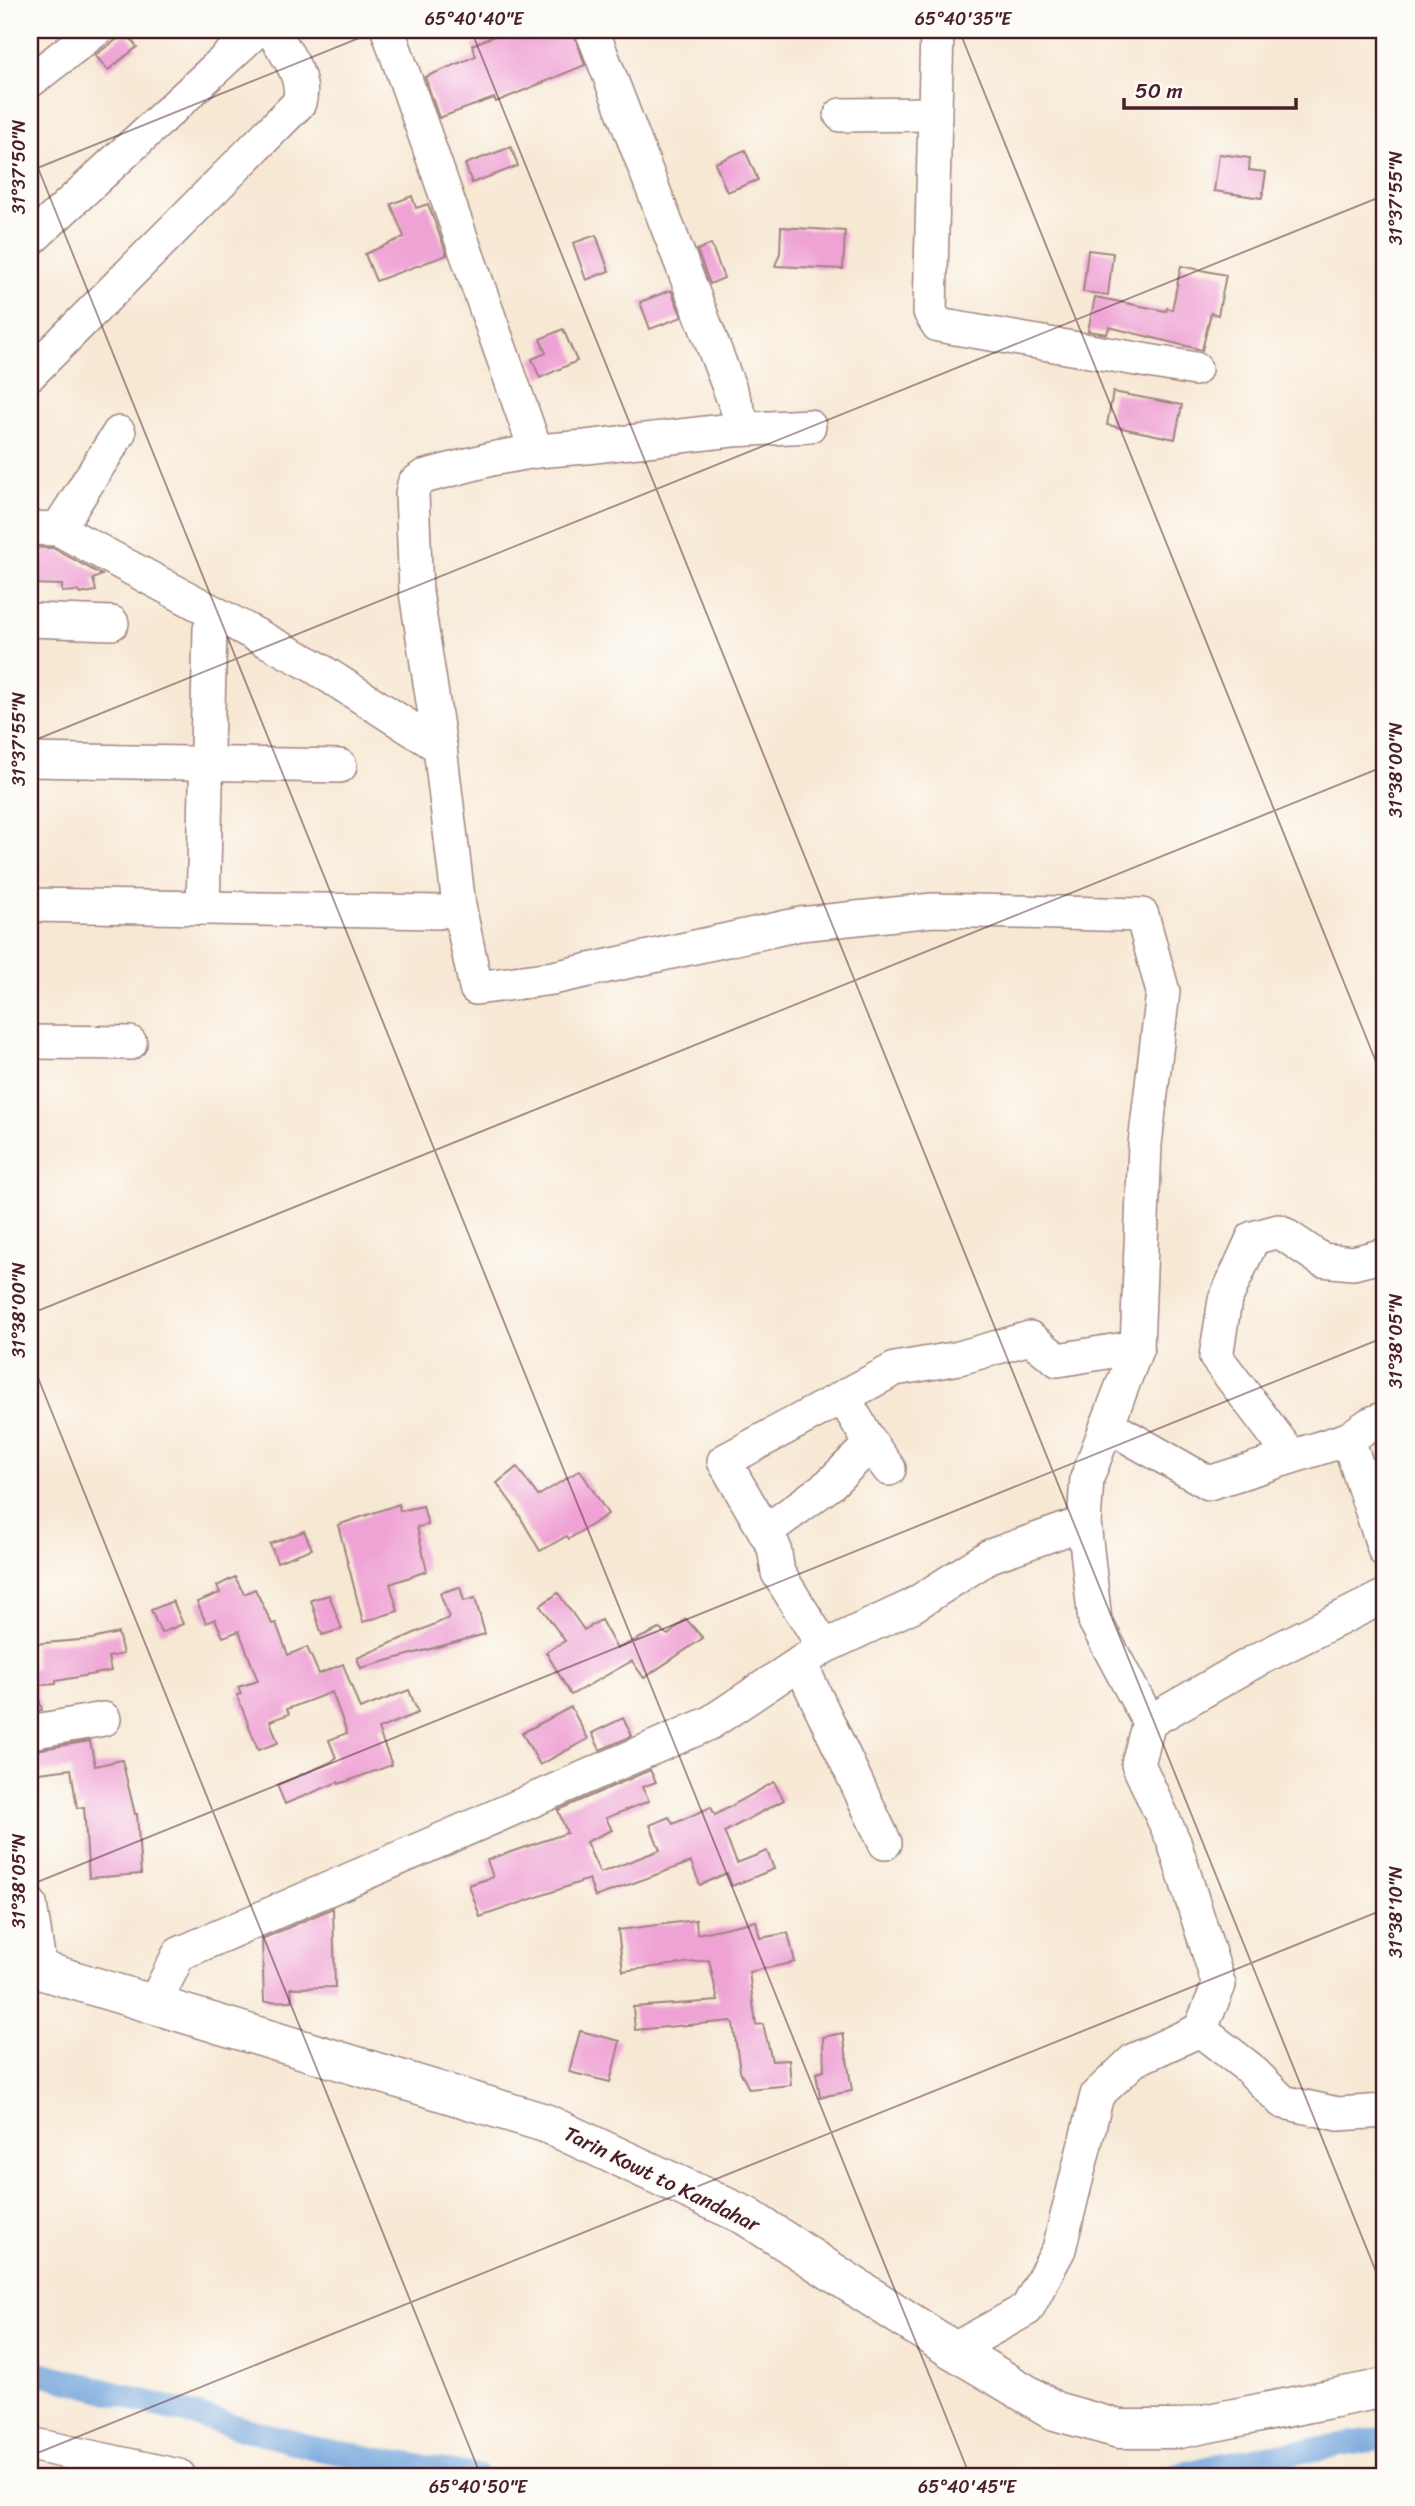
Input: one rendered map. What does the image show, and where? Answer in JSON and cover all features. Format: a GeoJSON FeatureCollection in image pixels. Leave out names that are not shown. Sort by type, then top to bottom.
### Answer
{"type":"FeatureCollection","features":[{"type":"Feature","properties":{"kind":"main road","name":"Tarin Kowt to Kandahar"},"geometry":{"type":"LineString","coordinates":[[35,1969],[545,2123],[746,2216],[953,2350],[1055,2411],[1119,2430],[1179,2429],[1378,2392]]}},
{"type":"Feature","properties":{"kind":"street"},"geometry":{"type":"LineString","coordinates":[[30,81],[96,30]]}},
{"type":"Feature","properties":{"kind":"street"},"geometry":{"type":"LineString","coordinates":[[30,240],[257,30]]}},
{"type":"Feature","properties":{"kind":"street"},"geometry":{"type":"LineString","coordinates":[[30,374],[299,103],[302,94],[300,83],[272,30]]}},
{"type":"Feature","properties":{"kind":"street"},"geometry":{"type":"LineString","coordinates":[[388,30],[536,450]]}},
{"type":"Feature","properties":{"kind":"street"},"geometry":{"type":"LineString","coordinates":[[592,30],[745,429]]}},
{"type":"Feature","properties":{"kind":"street"},"geometry":{"type":"LineString","coordinates":[[937,30],[930,312],[938,325],[1195,369]]}},
{"type":"Feature","properties":{"kind":"street"},"geometry":{"type":"LineString","coordinates":[[841,115],[934,114]]}},
{"type":"Feature","properties":{"kind":"street"},"geometry":{"type":"LineString","coordinates":[[809,426],[745,429],[536,450],[423,477],[414,484],[412,494],[416,592],[440,747],[459,906],[476,988],[553,978],[800,924],[933,910],[1142,915],[1163,992],[1145,1144],[1137,1347],[1087,1478],[1084,1523],[1095,1621],[1149,1722],[1138,1763],[1174,1842],[1219,1985],[1200,2030],[1134,2060],[1097,2095],[1059,2249],[1027,2309],[953,2350]]}},
{"type":"Feature","properties":{"kind":"street"},"geometry":{"type":"LineString","coordinates":[[120,433],[44,529],[312,665],[440,747]]}},
{"type":"Feature","properties":{"kind":"street"},"geometry":{"type":"LineString","coordinates":[[30,620],[112,623]]}},
{"type":"Feature","properties":{"kind":"street"},"geometry":{"type":"LineString","coordinates":[[204,908],[210,629]]}},
{"type":"Feature","properties":{"kind":"street"},"geometry":{"type":"LineString","coordinates":[[30,760],[340,766]]}},
{"type":"Feature","properties":{"kind":"street"},"geometry":{"type":"LineString","coordinates":[[30,905],[439,912]]}},
{"type":"Feature","properties":{"kind":"street"},"geometry":{"type":"LineString","coordinates":[[30,1042],[130,1043]]}},
{"type":"Feature","properties":{"kind":"street"},"geometry":{"type":"LineString","coordinates":[[1291,1456],[1216,1357],[1225,1300],[1253,1238],[1279,1231],[1322,1260],[1353,1262],[1385,1255]]}},
{"type":"Feature","properties":{"kind":"street"},"geometry":{"type":"LineString","coordinates":[[885,1843],[778,1573],[774,1547],[724,1461],[895,1369],[959,1358],[1030,1338],[1058,1360],[1137,1347]]}},
{"type":"Feature","properties":{"kind":"street"},"geometry":{"type":"LineString","coordinates":[[765,1532],[829,1485],[880,1457],[843,1397]]}},
{"type":"Feature","properties":{"kind":"street"},"geometry":{"type":"LineString","coordinates":[[1107,1425],[1209,1483],[1348,1439],[1370,1424],[1385,1418]]}},
{"type":"Feature","properties":{"kind":"street"},"geometry":{"type":"LineString","coordinates":[[1348,1439],[1385,1551]]}},
{"type":"Feature","properties":{"kind":"street"},"geometry":{"type":"LineString","coordinates":[[154,2004],[179,1955],[710,1723],[812,1655],[912,1606],[989,1556],[1084,1523]]}},
{"type":"Feature","properties":{"kind":"street"},"geometry":{"type":"LineString","coordinates":[[1149,1722],[1257,1660],[1385,1596]]}},
{"type":"Feature","properties":{"kind":"street"},"geometry":{"type":"LineString","coordinates":[[30,1732],[104,1719]]}},
{"type":"Feature","properties":{"kind":"street"},"geometry":{"type":"LineString","coordinates":[[30,1905],[35,1969]]}},
{"type":"Feature","properties":{"kind":"street"},"geometry":{"type":"LineString","coordinates":[[1200,2030],[1249,2068],[1283,2102],[1338,2114],[1385,2111]]}},
{"type":"Feature","properties":{"kind":"street"},"geometry":{"type":"LineString","coordinates":[[30,2444],[179,2476]]}},
{"type":"Feature","properties":{"kind":"building"},"geometry":{"type":"Polygon","coordinates":[[[509,30],[573,30],[585,65],[496,102],[494,98],[439,118],[425,77],[476,56],[472,45],[509,30]]]}},
{"type":"Feature","properties":{"kind":"building"},"geometry":{"type":"Polygon","coordinates":[[[126,33],[137,47],[108,70],[95,55],[126,33]]]}},
{"type":"Feature","properties":{"kind":"building"},"geometry":{"type":"Polygon","coordinates":[[[511,147],[518,166],[472,183],[465,164],[511,147]]]}},
{"type":"Feature","properties":{"kind":"building"},"geometry":{"type":"Polygon","coordinates":[[[745,150],[758,180],[727,192],[715,163],[745,150]]]}},
{"type":"Feature","properties":{"kind":"building"},"geometry":{"type":"Polygon","coordinates":[[[1219,154],[1250,158],[1249,170],[1266,172],[1262,198],[1214,191],[1219,154]]]}},
{"type":"Feature","properties":{"kind":"building"},"geometry":{"type":"Polygon","coordinates":[[[412,196],[416,208],[428,204],[447,255],[376,281],[365,254],[404,237],[391,204],[412,196]]]}},
{"type":"Feature","properties":{"kind":"building"},"geometry":{"type":"Polygon","coordinates":[[[781,227],[845,231],[843,269],[775,266],[780,253],[781,227]]]}},
{"type":"Feature","properties":{"kind":"building"},"geometry":{"type":"Polygon","coordinates":[[[596,235],[609,271],[586,280],[573,243],[596,235]]]}},
{"type":"Feature","properties":{"kind":"building"},"geometry":{"type":"Polygon","coordinates":[[[711,244],[724,278],[710,284],[697,250],[711,244]]]}},
{"type":"Feature","properties":{"kind":"building"},"geometry":{"type":"Polygon","coordinates":[[[1088,250],[1113,253],[1108,295],[1083,292],[1088,250]]]}},
{"type":"Feature","properties":{"kind":"building"},"geometry":{"type":"Polygon","coordinates":[[[1181,266],[1226,275],[1218,315],[1211,313],[1202,350],[1109,327],[1107,334],[1088,331],[1095,297],[1172,310],[1181,266]]]}},
{"type":"Feature","properties":{"kind":"building"},"geometry":{"type":"Polygon","coordinates":[[[671,290],[682,317],[650,329],[640,302],[671,290]]]}},
{"type":"Feature","properties":{"kind":"building"},"geometry":{"type":"Polygon","coordinates":[[[563,329],[577,361],[540,378],[532,359],[546,353],[540,339],[563,329]]]}},
{"type":"Feature","properties":{"kind":"building"},"geometry":{"type":"Polygon","coordinates":[[[1113,392],[1182,405],[1175,439],[1107,425],[1113,392]]]}},
{"type":"Feature","properties":{"kind":"building"},"geometry":{"type":"Polygon","coordinates":[[[30,547],[53,548],[102,575],[93,579],[96,591],[80,594],[77,591],[62,592],[62,585],[30,584],[30,547]]]}},
{"type":"Feature","properties":{"kind":"building"},"geometry":{"type":"Polygon","coordinates":[[[517,1467],[538,1496],[580,1470],[608,1514],[569,1539],[567,1536],[540,1551],[497,1483],[517,1467]]]}},
{"type":"Feature","properties":{"kind":"building"},"geometry":{"type":"Polygon","coordinates":[[[399,1504],[400,1511],[423,1506],[428,1525],[417,1527],[427,1571],[390,1584],[398,1611],[363,1622],[338,1525],[399,1504]]]}},
{"type":"Feature","properties":{"kind":"building"},"geometry":{"type":"Polygon","coordinates":[[[304,1531],[312,1549],[277,1562],[270,1544],[304,1531]]]}},
{"type":"Feature","properties":{"kind":"building"},"geometry":{"type":"Polygon","coordinates":[[[235,1577],[244,1594],[255,1589],[272,1624],[276,1623],[288,1655],[307,1647],[319,1674],[343,1664],[360,1709],[409,1690],[418,1713],[378,1729],[392,1765],[339,1784],[338,1782],[285,1804],[277,1785],[331,1762],[336,1758],[329,1740],[347,1733],[332,1692],[287,1709],[289,1714],[270,1721],[278,1743],[258,1750],[237,1695],[241,1694],[238,1687],[258,1681],[239,1631],[223,1637],[215,1619],[206,1623],[197,1602],[220,1593],[217,1586],[235,1577]]]}},
{"type":"Feature","properties":{"kind":"building"},"geometry":{"type":"Polygon","coordinates":[[[460,1587],[464,1601],[475,1598],[485,1634],[361,1668],[357,1658],[449,1618],[440,1593],[460,1587]]]}},
{"type":"Feature","properties":{"kind":"building"},"geometry":{"type":"Polygon","coordinates":[[[558,1593],[584,1630],[601,1620],[617,1649],[659,1629],[668,1635],[686,1619],[703,1638],[644,1678],[632,1661],[571,1695],[546,1652],[565,1641],[540,1606],[558,1593]]]}},
{"type":"Feature","properties":{"kind":"building"},"geometry":{"type":"Polygon","coordinates":[[[329,1595],[342,1629],[322,1635],[311,1600],[329,1595]]]}},
{"type":"Feature","properties":{"kind":"building"},"geometry":{"type":"Polygon","coordinates":[[[173,1601],[183,1624],[161,1633],[151,1610],[173,1601]]]}},
{"type":"Feature","properties":{"kind":"building"},"geometry":{"type":"Polygon","coordinates":[[[118,1633],[123,1654],[108,1657],[111,1671],[56,1681],[56,1684],[30,1686],[30,1670],[36,1669],[34,1644],[92,1639],[118,1633]]]}},
{"type":"Feature","properties":{"kind":"building"},"geometry":{"type":"Polygon","coordinates":[[[36,1688],[42,1710],[30,1712],[30,1689],[36,1688]]]}},
{"type":"Feature","properties":{"kind":"building"},"geometry":{"type":"Polygon","coordinates":[[[571,1707],[588,1739],[540,1765],[522,1733],[571,1707]]]}},
{"type":"Feature","properties":{"kind":"building"},"geometry":{"type":"Polygon","coordinates":[[[623,1718],[632,1736],[600,1750],[592,1733],[623,1718]]]}},
{"type":"Feature","properties":{"kind":"building"},"geometry":{"type":"Polygon","coordinates":[[[90,1741],[95,1766],[122,1760],[137,1814],[141,1874],[89,1878],[84,1807],[77,1808],[71,1769],[30,1774],[30,1751],[90,1741]]]}},
{"type":"Feature","properties":{"kind":"building"},"geometry":{"type":"Polygon","coordinates":[[[650,1770],[656,1782],[642,1787],[649,1801],[606,1818],[612,1830],[586,1842],[600,1873],[660,1850],[650,1825],[669,1817],[673,1824],[711,1807],[715,1815],[774,1782],[784,1800],[724,1832],[737,1863],[767,1851],[774,1869],[732,1886],[727,1873],[700,1885],[691,1862],[595,1897],[589,1879],[480,1917],[469,1885],[493,1877],[487,1860],[567,1833],[558,1810],[650,1770]]]}},
{"type":"Feature","properties":{"kind":"building"},"geometry":{"type":"Polygon","coordinates":[[[333,1908],[335,1987],[291,1988],[292,2001],[264,2002],[262,1939],[333,1908]]]}},
{"type":"Feature","properties":{"kind":"building"},"geometry":{"type":"Polygon","coordinates":[[[696,1920],[697,1934],[756,1921],[760,1938],[788,1933],[795,1962],[749,1972],[756,2025],[763,2024],[772,2061],[789,2060],[791,2085],[749,2089],[740,2071],[731,2021],[635,2030],[633,2007],[718,2001],[709,1960],[623,1971],[618,1930],[696,1920]]]}},
{"type":"Feature","properties":{"kind":"building"},"geometry":{"type":"Polygon","coordinates":[[[580,2031],[620,2041],[610,2082],[569,2072],[580,2031]]]}},
{"type":"Feature","properties":{"kind":"building"},"geometry":{"type":"Polygon","coordinates":[[[843,2033],[852,2091],[820,2097],[816,2073],[824,2071],[823,2037],[843,2033]]]}},
{"type":"Feature","properties":{"kind":"waterway"},"geometry":{"type":"LineString","coordinates":[[30,2370],[318,2449],[476,2476]]}},
{"type":"Feature","properties":{"kind":"waterway"},"geometry":{"type":"LineString","coordinates":[[1175,2476],[1229,2463],[1385,2438]]}}]}
